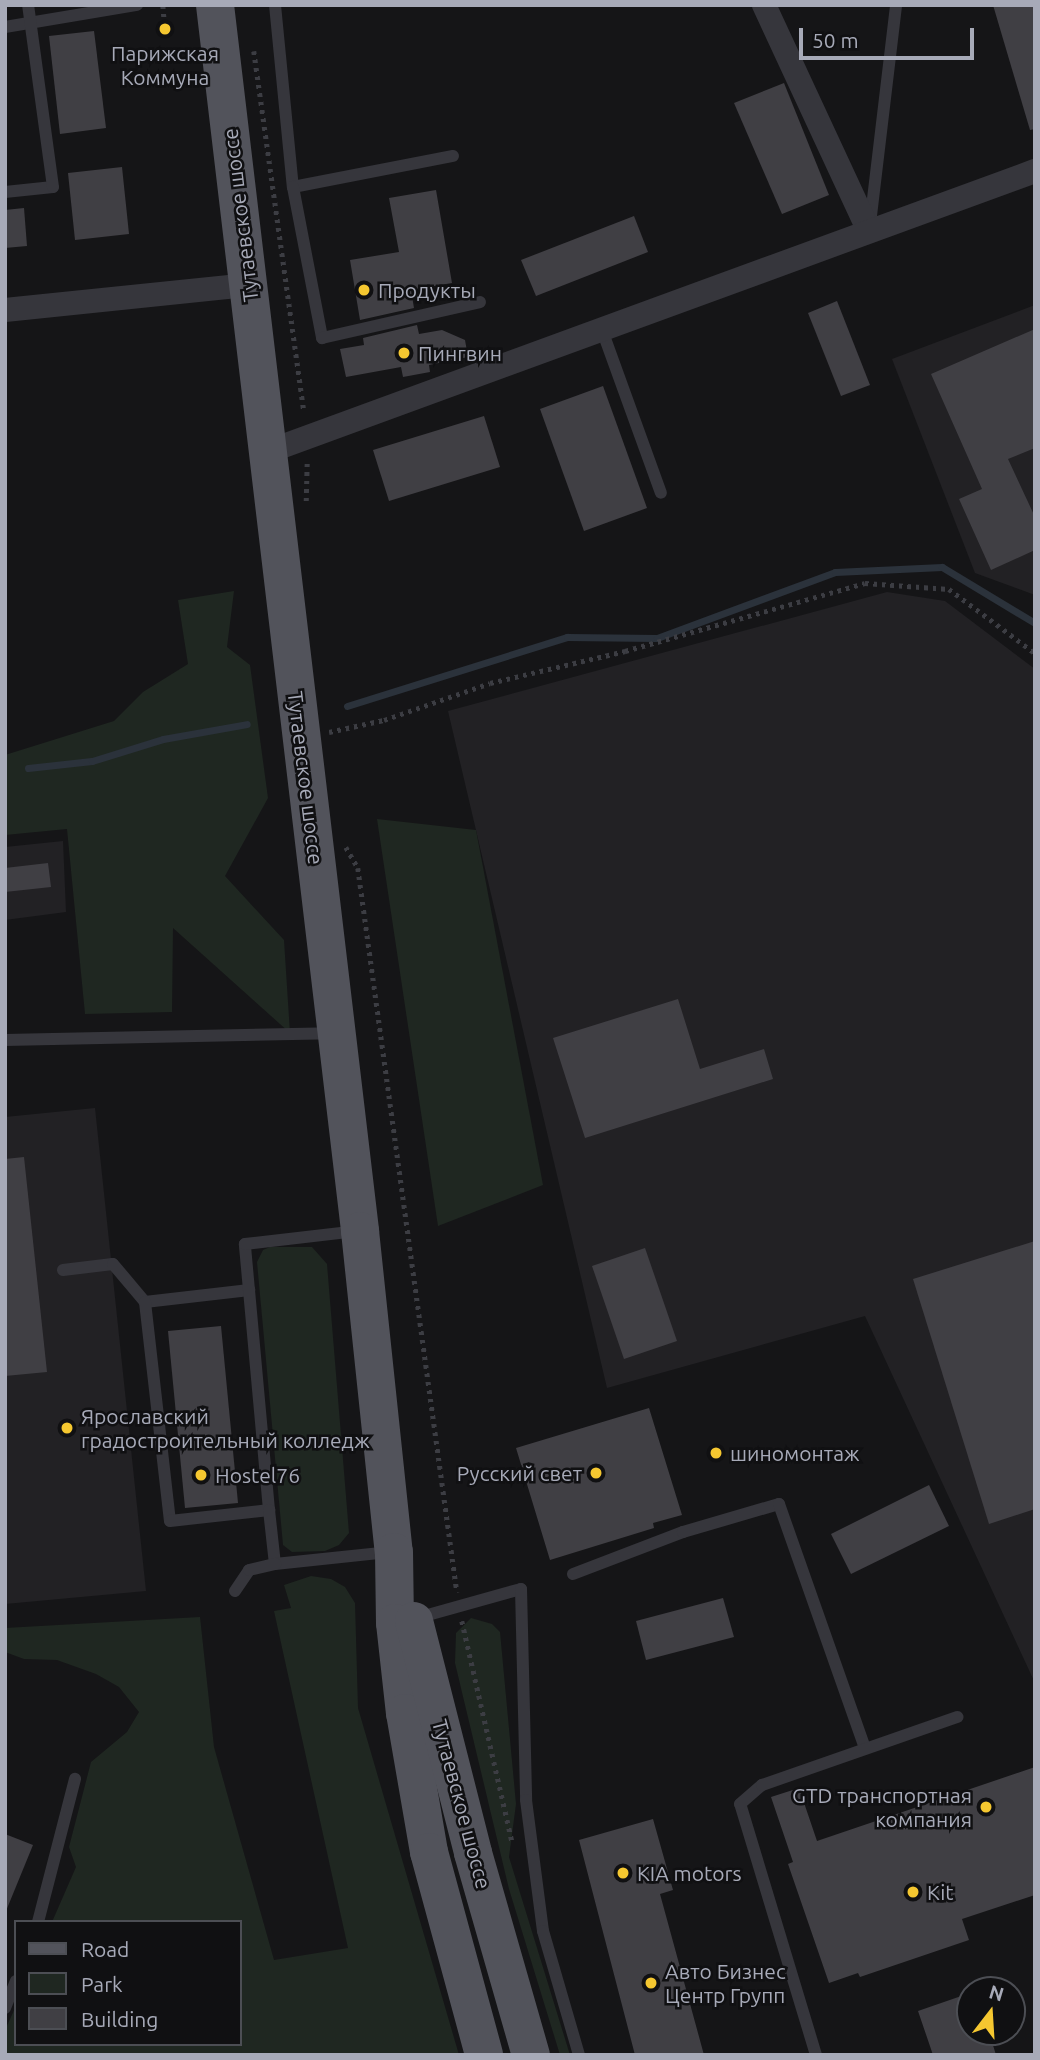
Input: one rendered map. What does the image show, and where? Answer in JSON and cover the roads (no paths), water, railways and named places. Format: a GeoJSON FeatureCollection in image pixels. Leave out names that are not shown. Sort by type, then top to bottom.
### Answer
{"type":"FeatureCollection","features":[{"type":"Feature","properties":{"kind":"main road","name":"Тутаевское шоссе"},"geometry":{"type":"LineString","coordinates":[[215,5],[338,1033],[429,1852],[484,2055]]}},
{"type":"Feature","properties":{"kind":"main road","name":"Тутаевское шоссе"},"geometry":{"type":"LineString","coordinates":[[404,1621],[531,2055]]}},
{"type":"Feature","properties":{"kind":"street"},"geometry":{"type":"LineString","coordinates":[[764,5],[869,231]]}},
{"type":"Feature","properties":{"kind":"street"},"geometry":{"type":"LineString","coordinates":[[267,452],[1035,171]]}},
{"type":"Feature","properties":{"kind":"street"},"geometry":{"type":"LineString","coordinates":[[5,310],[249,285]]}},
{"type":"Feature","properties":{"kind":"lane"},"geometry":{"type":"LineString","coordinates":[[5,192],[53,187],[28,5]]}},
{"type":"Feature","properties":{"kind":"lane"},"geometry":{"type":"LineString","coordinates":[[5,27],[137,5]]}},
{"type":"Feature","properties":{"kind":"lane"},"geometry":{"type":"LineString","coordinates":[[275,5],[293,187],[322,338],[480,302]]}},
{"type":"Feature","properties":{"kind":"lane"},"geometry":{"type":"LineString","coordinates":[[869,231],[896,5]]}},
{"type":"Feature","properties":{"kind":"lane"},"geometry":{"type":"LineString","coordinates":[[293,187],[453,156]]}},
{"type":"Feature","properties":{"kind":"lane"},"geometry":{"type":"LineString","coordinates":[[602,330],[661,493]]}},
{"type":"Feature","properties":{"kind":"lane"},"geometry":{"type":"LineString","coordinates":[[5,1040],[338,1033]]}},
{"type":"Feature","properties":{"kind":"lane"},"geometry":{"type":"LineString","coordinates":[[275,1564],[245,1244],[360,1231]]}},
{"type":"Feature","properties":{"kind":"lane"},"geometry":{"type":"LineString","coordinates":[[63,1270],[113,1264],[145,1302],[170,1521],[269,1510]]}},
{"type":"Feature","properties":{"kind":"lane"},"geometry":{"type":"LineString","coordinates":[[145,1302],[249,1290]]}},
{"type":"Feature","properties":{"kind":"lane"},"geometry":{"type":"LineString","coordinates":[[573,1574],[683,1532],[779,1504],[865,1748]]}},
{"type":"Feature","properties":{"kind":"lane"},"geometry":{"type":"LineString","coordinates":[[235,1591],[249,1570],[275,1564],[394,1552]]}},
{"type":"Feature","properties":{"kind":"lane"},"geometry":{"type":"LineString","coordinates":[[404,1621],[521,1589],[526,1800],[542,1931],[579,2055]]}},
{"type":"Feature","properties":{"kind":"lane"},"geometry":{"type":"LineString","coordinates":[[816,2055],[740,1804],[762,1785],[957,1717]]}},
{"type":"Feature","properties":{"kind":"lane"},"geometry":{"type":"LineString","coordinates":[[39,1920],[75,1779]]}},
{"type":"Feature","properties":{"kind":"lane"},"geometry":{"type":"LineString","coordinates":[[5,2008],[14,1986]]}},
{"type":"Feature","properties":{"kind":"waterway"},"geometry":{"type":"LineString","coordinates":[[347,706],[567,637],[657,638],[835,572],[942,567],[1035,623]]}},
{"type":"Feature","properties":{"kind":"waterway"},"geometry":{"type":"LineString","coordinates":[[28,768],[92,761],[163,739],[247,724]]}},
{"type":"Feature","properties":{"kind":"place","name":"Парижская Коммуна"},"geometry":{"type":"Point","coordinates":[165,29]}},
{"type":"Feature","properties":{"kind":"place","name":"Продукты"},"geometry":{"type":"Point","coordinates":[364,290]}},
{"type":"Feature","properties":{"kind":"place","name":"Пингвин"},"geometry":{"type":"Point","coordinates":[404,353]}},
{"type":"Feature","properties":{"kind":"place","name":"Ярославский градостроительный колледж"},"geometry":{"type":"Point","coordinates":[67,1428]}},
{"type":"Feature","properties":{"kind":"place","name":"шиномонтаж"},"geometry":{"type":"Point","coordinates":[716,1453]}},
{"type":"Feature","properties":{"kind":"place","name":"Русский свет"},"geometry":{"type":"Point","coordinates":[596,1473]}},
{"type":"Feature","properties":{"kind":"place","name":"Hostel76"},"geometry":{"type":"Point","coordinates":[201,1475]}},
{"type":"Feature","properties":{"kind":"place","name":"GTD транспортная компания"},"geometry":{"type":"Point","coordinates":[986,1807]}},
{"type":"Feature","properties":{"kind":"place","name":"KIA motors"},"geometry":{"type":"Point","coordinates":[623,1873]}},
{"type":"Feature","properties":{"kind":"place","name":"Kit"},"geometry":{"type":"Point","coordinates":[913,1892]}},
{"type":"Feature","properties":{"kind":"place","name":"Авто Бизнес Центр Групп"},"geometry":{"type":"Point","coordinates":[651,1983]}}]}
